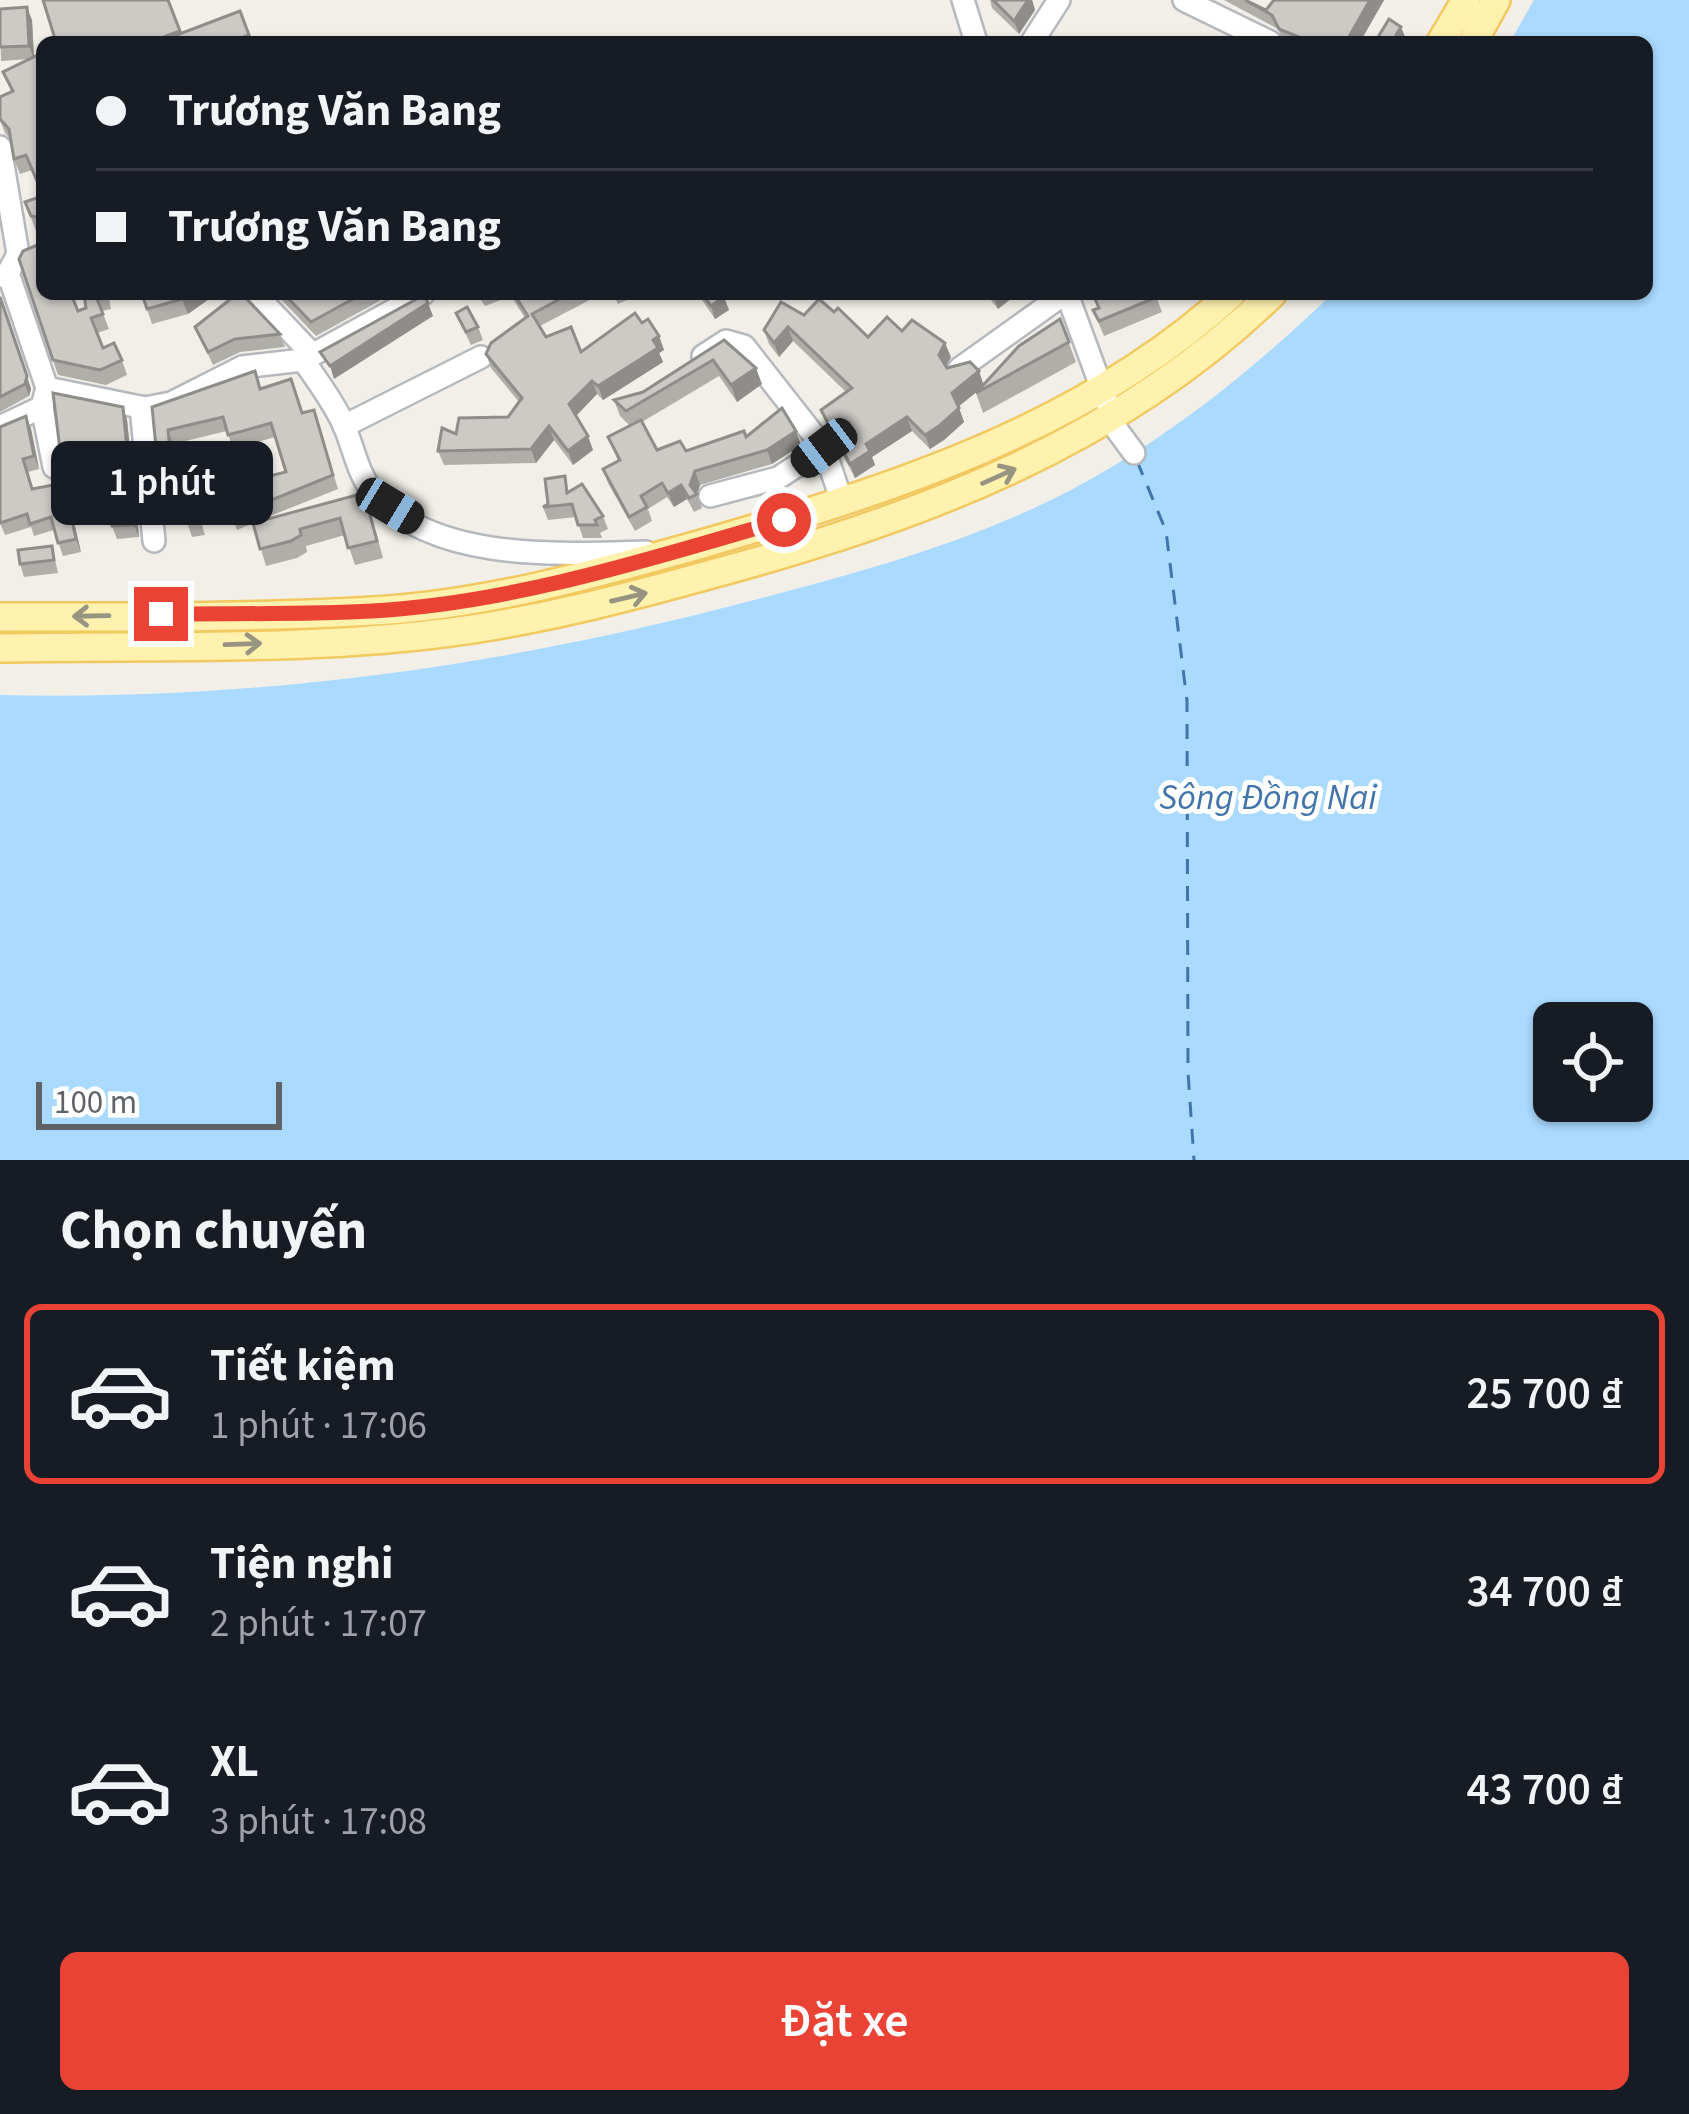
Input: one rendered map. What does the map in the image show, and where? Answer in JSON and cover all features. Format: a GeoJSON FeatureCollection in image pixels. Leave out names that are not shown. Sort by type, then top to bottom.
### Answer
{"type":"FeatureCollection","features":[{"type":"Feature","properties":{"kind":"main road"},"geometry":{"type":"LineString","coordinates":[[1445,36],[1466,0]]}},
{"type":"Feature","properties":{"kind":"main road"},"geometry":{"type":"LineString","coordinates":[[1476,36],[1496,0]]}},
{"type":"Feature","properties":{"kind":"main road"},"geometry":{"type":"LineString","coordinates":[[0,617],[374,611],[513,591],[675,551],[842,502],[995,443],[1110,412],[1225,300]]}},
{"type":"Feature","properties":{"kind":"main road"},"geometry":{"type":"LineString","coordinates":[[0,649],[438,634],[630,598],[831,543],[1007,472],[1215,346],[1265,300]]}},
{"type":"Feature","properties":{"kind":"street"},"geometry":{"type":"LineString","coordinates":[[963,0],[974,36]]}},
{"type":"Feature","properties":{"kind":"street"},"geometry":{"type":"LineString","coordinates":[[1036,36],[1059,0]]}},
{"type":"Feature","properties":{"kind":"street"},"geometry":{"type":"LineString","coordinates":[[1184,0],[1258,36]]}},
{"type":"Feature","properties":{"kind":"street"},"geometry":{"type":"LineString","coordinates":[[0,147],[9,268],[45,398],[54,467]]}},
{"type":"Feature","properties":{"kind":"street"},"geometry":{"type":"LineString","coordinates":[[9,268],[36,249]]}},
{"type":"Feature","properties":{"kind":"street"},"geometry":{"type":"LineString","coordinates":[[261,300],[308,357],[375,494],[422,526],[452,537],[576,554],[675,551]]}},
{"type":"Feature","properties":{"kind":"street"},"geometry":{"type":"LineString","coordinates":[[0,428],[45,398],[141,407],[171,403],[242,367],[308,357],[412,300]]}},
{"type":"Feature","properties":{"kind":"street"},"geometry":{"type":"LineString","coordinates":[[959,369],[1057,300]]}},
{"type":"Feature","properties":{"kind":"street"},"geometry":{"type":"LineString","coordinates":[[1067,300],[1110,412],[1134,453]]}},
{"type":"Feature","properties":{"kind":"street"},"geometry":{"type":"LineString","coordinates":[[675,374],[726,341],[735,341],[764,368],[824,448],[842,502]]}},
{"type":"Feature","properties":{"kind":"street"},"geometry":{"type":"LineString","coordinates":[[344,426],[481,357]]}},
{"type":"Feature","properties":{"kind":"street"},"geometry":{"type":"LineString","coordinates":[[141,407],[154,541]]}},
{"type":"Feature","properties":{"kind":"street"},"geometry":{"type":"LineString","coordinates":[[710,496],[778,478],[824,448]]}},
{"type":"Feature","properties":{"kind":"water","name":"Sông Đồng Nai"},"geometry":{"type":"Polygon","coordinates":[[[1534,0],[1689,0],[1689,1160],[0,1160],[0,695],[192,692],[286,685],[474,661],[661,623],[915,554],[994,525],[1107,470],[1208,401],[1326,300],[1653,300],[1653,36],[1513,36],[1534,0]]]}},
{"type":"Feature","properties":{"kind":"building"},"geometry":{"type":"Polygon","coordinates":[[[43,0],[168,0],[180,31],[166,36],[54,36],[43,0]]]}},
{"type":"Feature","properties":{"kind":"building"},"geometry":{"type":"Polygon","coordinates":[[[993,0],[1028,0],[1014,21],[993,0]]]}},
{"type":"Feature","properties":{"kind":"building"},"geometry":{"type":"Polygon","coordinates":[[[1245,0],[1266,10],[1274,0],[1370,0],[1349,36],[1296,36],[1279,29],[1272,15],[1245,0]]]}},
{"type":"Feature","properties":{"kind":"building"},"geometry":{"type":"Polygon","coordinates":[[[27,7],[29,46],[0,47],[0,9],[27,7]]]}},
{"type":"Feature","properties":{"kind":"building"},"geometry":{"type":"Polygon","coordinates":[[[240,11],[249,35],[246,36],[174,36],[240,11]]]}},
{"type":"Feature","properties":{"kind":"building"},"geometry":{"type":"Polygon","coordinates":[[[1389,19],[1401,27],[1397,36],[1379,36],[1389,19]]]}},
{"type":"Feature","properties":{"kind":"building"},"geometry":{"type":"Polygon","coordinates":[[[36,56],[36,179],[26,155],[14,159],[9,129],[0,119],[0,97],[13,91],[3,72],[36,56]]]}},
{"type":"Feature","properties":{"kind":"building"},"geometry":{"type":"Polygon","coordinates":[[[36,198],[36,217],[31,216],[25,202],[36,198]]]}},
{"type":"Feature","properties":{"kind":"building"},"geometry":{"type":"Polygon","coordinates":[[[36,246],[36,300],[73,300],[78,311],[86,308],[85,300],[98,300],[103,314],[91,318],[103,348],[114,343],[122,360],[100,370],[53,360],[19,259],[23,251],[36,246]]]}},
{"type":"Feature","properties":{"kind":"building"},"geometry":{"type":"Polygon","coordinates":[[[0,297],[27,376],[25,384],[0,397],[0,297]]]}},
{"type":"Feature","properties":{"kind":"building"},"geometry":{"type":"Polygon","coordinates":[[[144,300],[178,300],[147,309],[144,300]]]}},
{"type":"Feature","properties":{"kind":"building"},"geometry":{"type":"Polygon","coordinates":[[[229,300],[248,300],[280,334],[235,339],[208,352],[195,327],[229,300]]]}},
{"type":"Feature","properties":{"kind":"building"},"geometry":{"type":"Polygon","coordinates":[[[290,300],[351,300],[311,322],[290,300]]]}},
{"type":"Feature","properties":{"kind":"building"},"geometry":{"type":"Polygon","coordinates":[[[415,300],[428,303],[330,366],[320,352],[415,300]]]}},
{"type":"Feature","properties":{"kind":"building"},"geometry":{"type":"Polygon","coordinates":[[[518,300],[558,300],[532,314],[546,337],[571,327],[581,352],[635,313],[642,323],[648,319],[659,336],[653,340],[658,348],[598,386],[592,381],[569,404],[588,436],[568,451],[549,426],[531,449],[438,451],[442,428],[456,434],[459,418],[508,417],[522,398],[486,354],[491,343],[528,316],[518,300]]]}},
{"type":"Feature","properties":{"kind":"building"},"geometry":{"type":"Polygon","coordinates":[[[820,300],[834,312],[838,308],[868,337],[887,317],[902,331],[912,320],[945,343],[939,355],[947,368],[970,362],[979,371],[952,393],[959,408],[939,426],[925,435],[907,417],[866,444],[870,451],[850,464],[821,410],[852,388],[788,327],[774,343],[764,330],[781,302],[804,315],[820,300]]]}},
{"type":"Feature","properties":{"kind":"building"},"geometry":{"type":"Polygon","coordinates":[[[1096,300],[1150,300],[1099,321],[1093,310],[1099,308],[1096,300]]]}},
{"type":"Feature","properties":{"kind":"building"},"geometry":{"type":"Polygon","coordinates":[[[467,307],[478,327],[466,332],[456,313],[467,307]]]}},
{"type":"Feature","properties":{"kind":"building"},"geometry":{"type":"Polygon","coordinates":[[[1060,319],[1069,342],[976,393],[1019,346],[1060,319]]]}},
{"type":"Feature","properties":{"kind":"building"},"geometry":{"type":"Polygon","coordinates":[[[724,340],[756,368],[731,385],[713,360],[626,411],[614,400],[643,392],[724,340]]]}},
{"type":"Feature","properties":{"kind":"building"},"geometry":{"type":"Polygon","coordinates":[[[255,371],[260,389],[291,379],[302,413],[314,410],[333,475],[232,516],[228,502],[197,511],[200,521],[187,523],[183,505],[162,507],[152,407],[255,371]],[[223,417],[168,430],[173,484],[230,467],[236,484],[286,472],[271,423],[228,435],[223,417]]]}},
{"type":"Feature","properties":{"kind":"building"},"geometry":{"type":"Polygon","coordinates":[[[53,393],[123,407],[134,525],[112,526],[106,471],[64,482],[53,393]]]}},
{"type":"Feature","properties":{"kind":"building"},"geometry":{"type":"Polygon","coordinates":[[[782,408],[796,431],[767,450],[695,471],[690,485],[697,494],[689,498],[681,485],[668,493],[662,483],[641,496],[647,507],[629,517],[603,469],[620,460],[608,437],[641,420],[657,450],[680,441],[686,451],[744,431],[746,437],[782,408]]]}},
{"type":"Feature","properties":{"kind":"building"},"geometry":{"type":"Polygon","coordinates":[[[26,416],[34,456],[23,459],[32,489],[64,483],[76,539],[58,543],[51,517],[30,524],[27,514],[0,523],[0,427],[26,416]]]}},
{"type":"Feature","properties":{"kind":"building"},"geometry":{"type":"Polygon","coordinates":[[[565,476],[567,493],[582,484],[603,516],[595,520],[597,525],[578,525],[572,504],[543,507],[548,504],[545,479],[565,476]]]}},
{"type":"Feature","properties":{"kind":"building"},"geometry":{"type":"Polygon","coordinates":[[[364,493],[377,541],[348,548],[340,518],[300,529],[301,535],[291,541],[260,549],[253,523],[364,493]]]}},
{"type":"Feature","properties":{"kind":"building"},"geometry":{"type":"Polygon","coordinates":[[[52,546],[54,560],[20,564],[18,550],[52,546]]]}},
{"type":"Feature","properties":{"kind":"ferry route"},"geometry":{"type":"LineString","coordinates":[[1137,461],[1166,531],[1187,701],[1188,1072],[1194,1160]]}},
{"type":"Feature","properties":{"kind":"route"},"geometry":{"type":"LineString","coordinates":[[161,614],[374,611],[435,603],[618,568],[784,520]]}}]}
